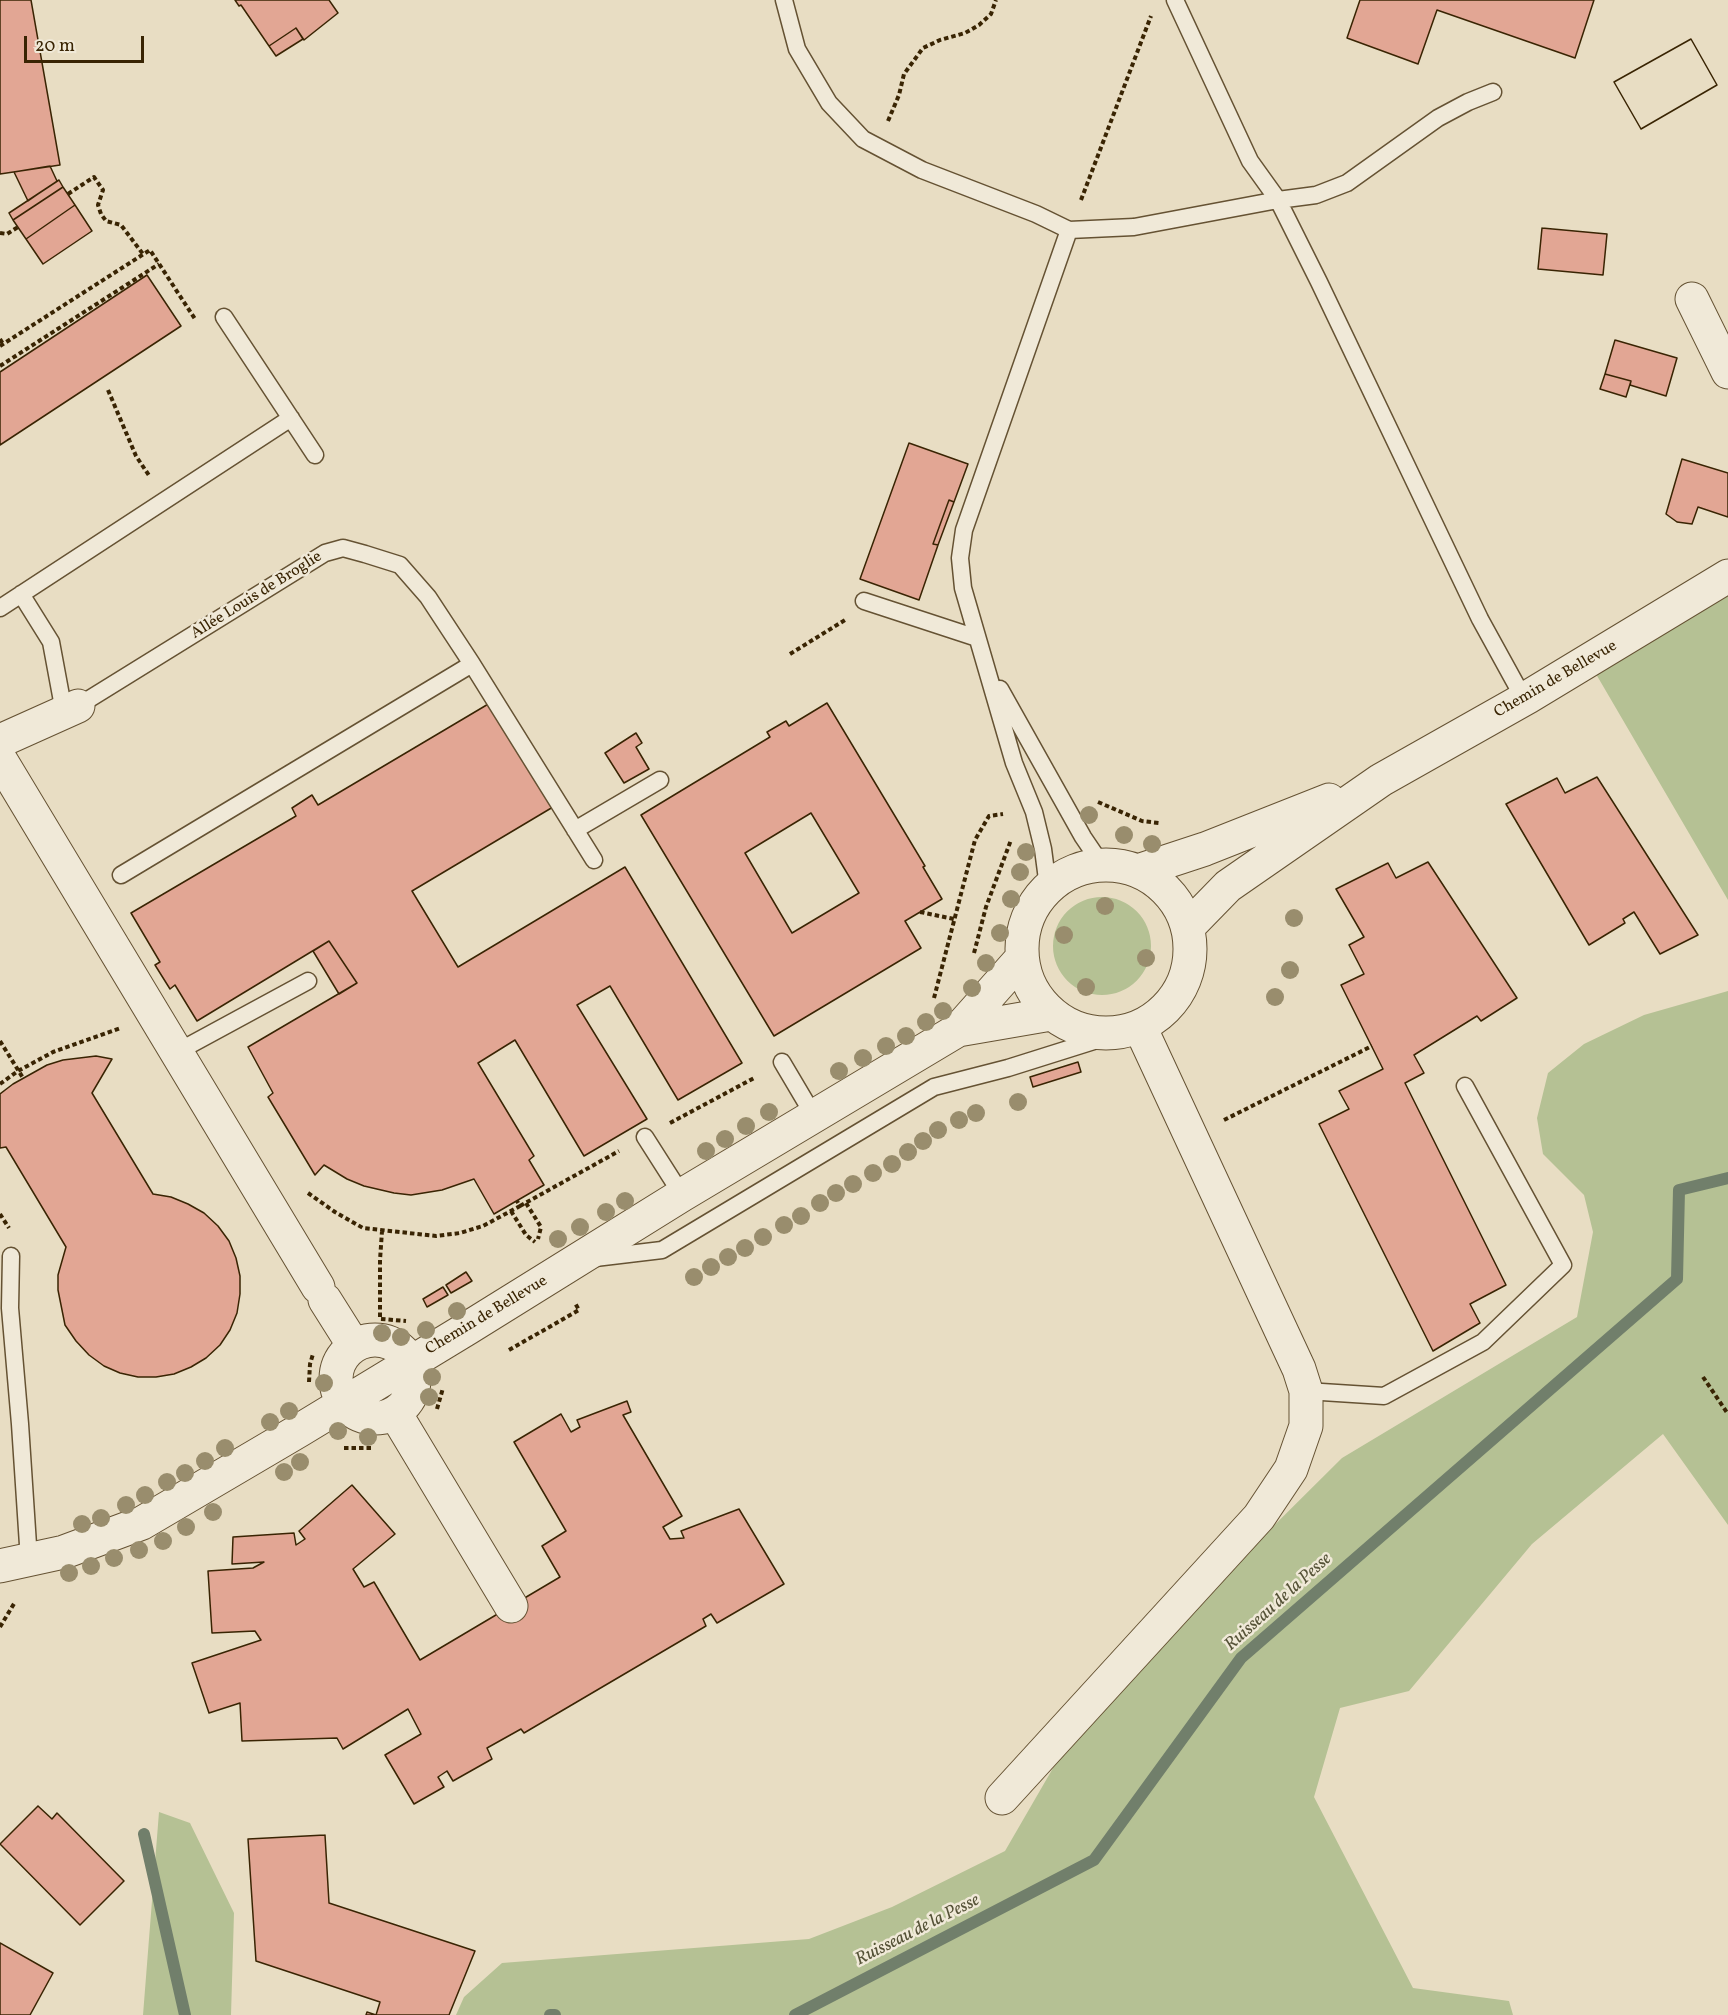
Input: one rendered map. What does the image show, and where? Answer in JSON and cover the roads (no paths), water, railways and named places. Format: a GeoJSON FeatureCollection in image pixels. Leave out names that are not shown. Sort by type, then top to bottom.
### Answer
{"type":"FeatureCollection","features":[{"type":"Feature","properties":{"kind":"street"},"geometry":{"type":"LineString","coordinates":[[1692,299],[1728,372]]}},
{"type":"Feature","properties":{"kind":"street","name":"Chemin de Bellevue"},"geometry":{"type":"LineString","coordinates":[[1188,927],[1228,886],[1381,780],[1524,699],[1728,576]]}},
{"type":"Feature","properties":{"kind":"street","name":"Allée Louis de Broglie"},"geometry":{"type":"LineString","coordinates":[[0,741],[71,709]]}},
{"type":"Feature","properties":{"kind":"street"},"geometry":{"type":"LineString","coordinates":[[0,759],[334,1315],[344,1354],[338,1366],[336,1378],[338,1392],[344,1403],[355,1412],[368,1417],[382,1418],[395,1413],[406,1404],[413,1390],[414,1376],[411,1362],[401,1349],[385,1342],[370,1340],[334,1315]]}},
{"type":"Feature","properties":{"kind":"street","name":"Chemin de Bellevue"},"geometry":{"type":"LineString","coordinates":[[1138,871],[1205,849],[1381,780]]}},
{"type":"Feature","properties":{"kind":"street"},"geometry":{"type":"LineString","coordinates":[[1102,865],[1120,866],[1138,871],[1161,884],[1178,904],[1188,927],[1191,951],[1187,975],[1177,996],[1161,1014],[1128,1030],[1093,1033],[1070,1027],[1051,1014],[1036,998],[1026,980],[1021,959],[1021,939],[1026,920],[1035,902],[1048,887],[1073,871],[1102,865]]}},
{"type":"Feature","properties":{"kind":"street","name":"Chemin de Bellevue"},"geometry":{"type":"LineString","coordinates":[[15,1563],[64,1552],[142,1523],[344,1403],[682,1195],[958,1030],[1021,959]]}},
{"type":"Feature","properties":{"kind":"street","name":"Chemin de Bellevue"},"geometry":{"type":"LineString","coordinates":[[958,1030],[1051,1014]]}},
{"type":"Feature","properties":{"kind":"street"},"geometry":{"type":"LineString","coordinates":[[1002,1798],[1259,1517],[1291,1469],[1306,1426],[1306,1391],[1299,1369],[1191,1136],[1128,1030]]}},
{"type":"Feature","properties":{"kind":"street"},"geometry":{"type":"LineString","coordinates":[[395,1413],[511,1606]]}},
{"type":"Feature","properties":{"kind":"lane"},"geometry":{"type":"LineString","coordinates":[[784,0],[797,49],[829,103],[863,139],[922,170],[1036,214],[1069,230],[1134,226],[1316,195],[1347,183],[1438,118],[1493,92]]}},
{"type":"Feature","properties":{"kind":"lane"},"geometry":{"type":"LineString","coordinates":[[1175,0],[1250,161],[1278,200],[1324,291],[1480,620],[1524,699]]}},
{"type":"Feature","properties":{"kind":"lane"},"geometry":{"type":"LineString","coordinates":[[1048,887],[1043,849],[1034,812],[1014,763],[977,638],[963,588],[960,558],[964,531],[1069,230]]}},
{"type":"Feature","properties":{"kind":"lane"},"geometry":{"type":"LineString","coordinates":[[224,317],[315,455]]}},
{"type":"Feature","properties":{"kind":"lane"},"geometry":{"type":"LineString","coordinates":[[0,608],[291,418]]}},
{"type":"Feature","properties":{"kind":"lane","name":"Allée Louis de Broglie"},"geometry":{"type":"LineString","coordinates":[[71,709],[325,553],[343,548],[400,565],[428,597],[594,860]]}},
{"type":"Feature","properties":{"kind":"lane"},"geometry":{"type":"LineString","coordinates":[[21,594],[51,642],[71,709]]}},
{"type":"Feature","properties":{"kind":"lane"},"geometry":{"type":"LineString","coordinates":[[868,602],[977,638]]}},
{"type":"Feature","properties":{"kind":"lane"},"geometry":{"type":"LineString","coordinates":[[984,662],[1083,837],[1102,865]]}},
{"type":"Feature","properties":{"kind":"lane"},"geometry":{"type":"LineString","coordinates":[[121,875],[472,664]]}},
{"type":"Feature","properties":{"kind":"lane"},"geometry":{"type":"LineString","coordinates":[[575,830],[660,780]]}},
{"type":"Feature","properties":{"kind":"lane"},"geometry":{"type":"LineString","coordinates":[[177,1052],[308,981]]}},
{"type":"Feature","properties":{"kind":"lane"},"geometry":{"type":"LineString","coordinates":[[579,1260],[662,1250],[934,1087],[1013,1066],[1128,1030]]}},
{"type":"Feature","properties":{"kind":"lane"},"geometry":{"type":"LineString","coordinates":[[782,1062],[814,1116]]}},
{"type":"Feature","properties":{"kind":"lane"},"geometry":{"type":"LineString","coordinates":[[1306,1391],[1384,1396],[1483,1342],[1563,1265],[1465,1086]]}},
{"type":"Feature","properties":{"kind":"lane"},"geometry":{"type":"LineString","coordinates":[[645,1137],[682,1195]]}},
{"type":"Feature","properties":{"kind":"lane"},"geometry":{"type":"LineString","coordinates":[[11,1256],[10,1308],[20,1424],[15,1563]]}},
{"type":"Feature","properties":{"kind":"waterway","name":"Ruisseau de la Pesse"},"geometry":{"type":"LineString","coordinates":[[795,2015],[1094,1860],[1241,1658],[1677,1279],[1679,1190],[1728,1178]]}},
{"type":"Feature","properties":{"kind":"waterway"},"geometry":{"type":"LineString","coordinates":[[144,1834],[185,2015]]}},
{"type":"Feature","properties":{"kind":"waterway","name":"Ruisseau de la Pesse"},"geometry":{"type":"LineString","coordinates":[[550,2015],[555,2015]]}}]}
